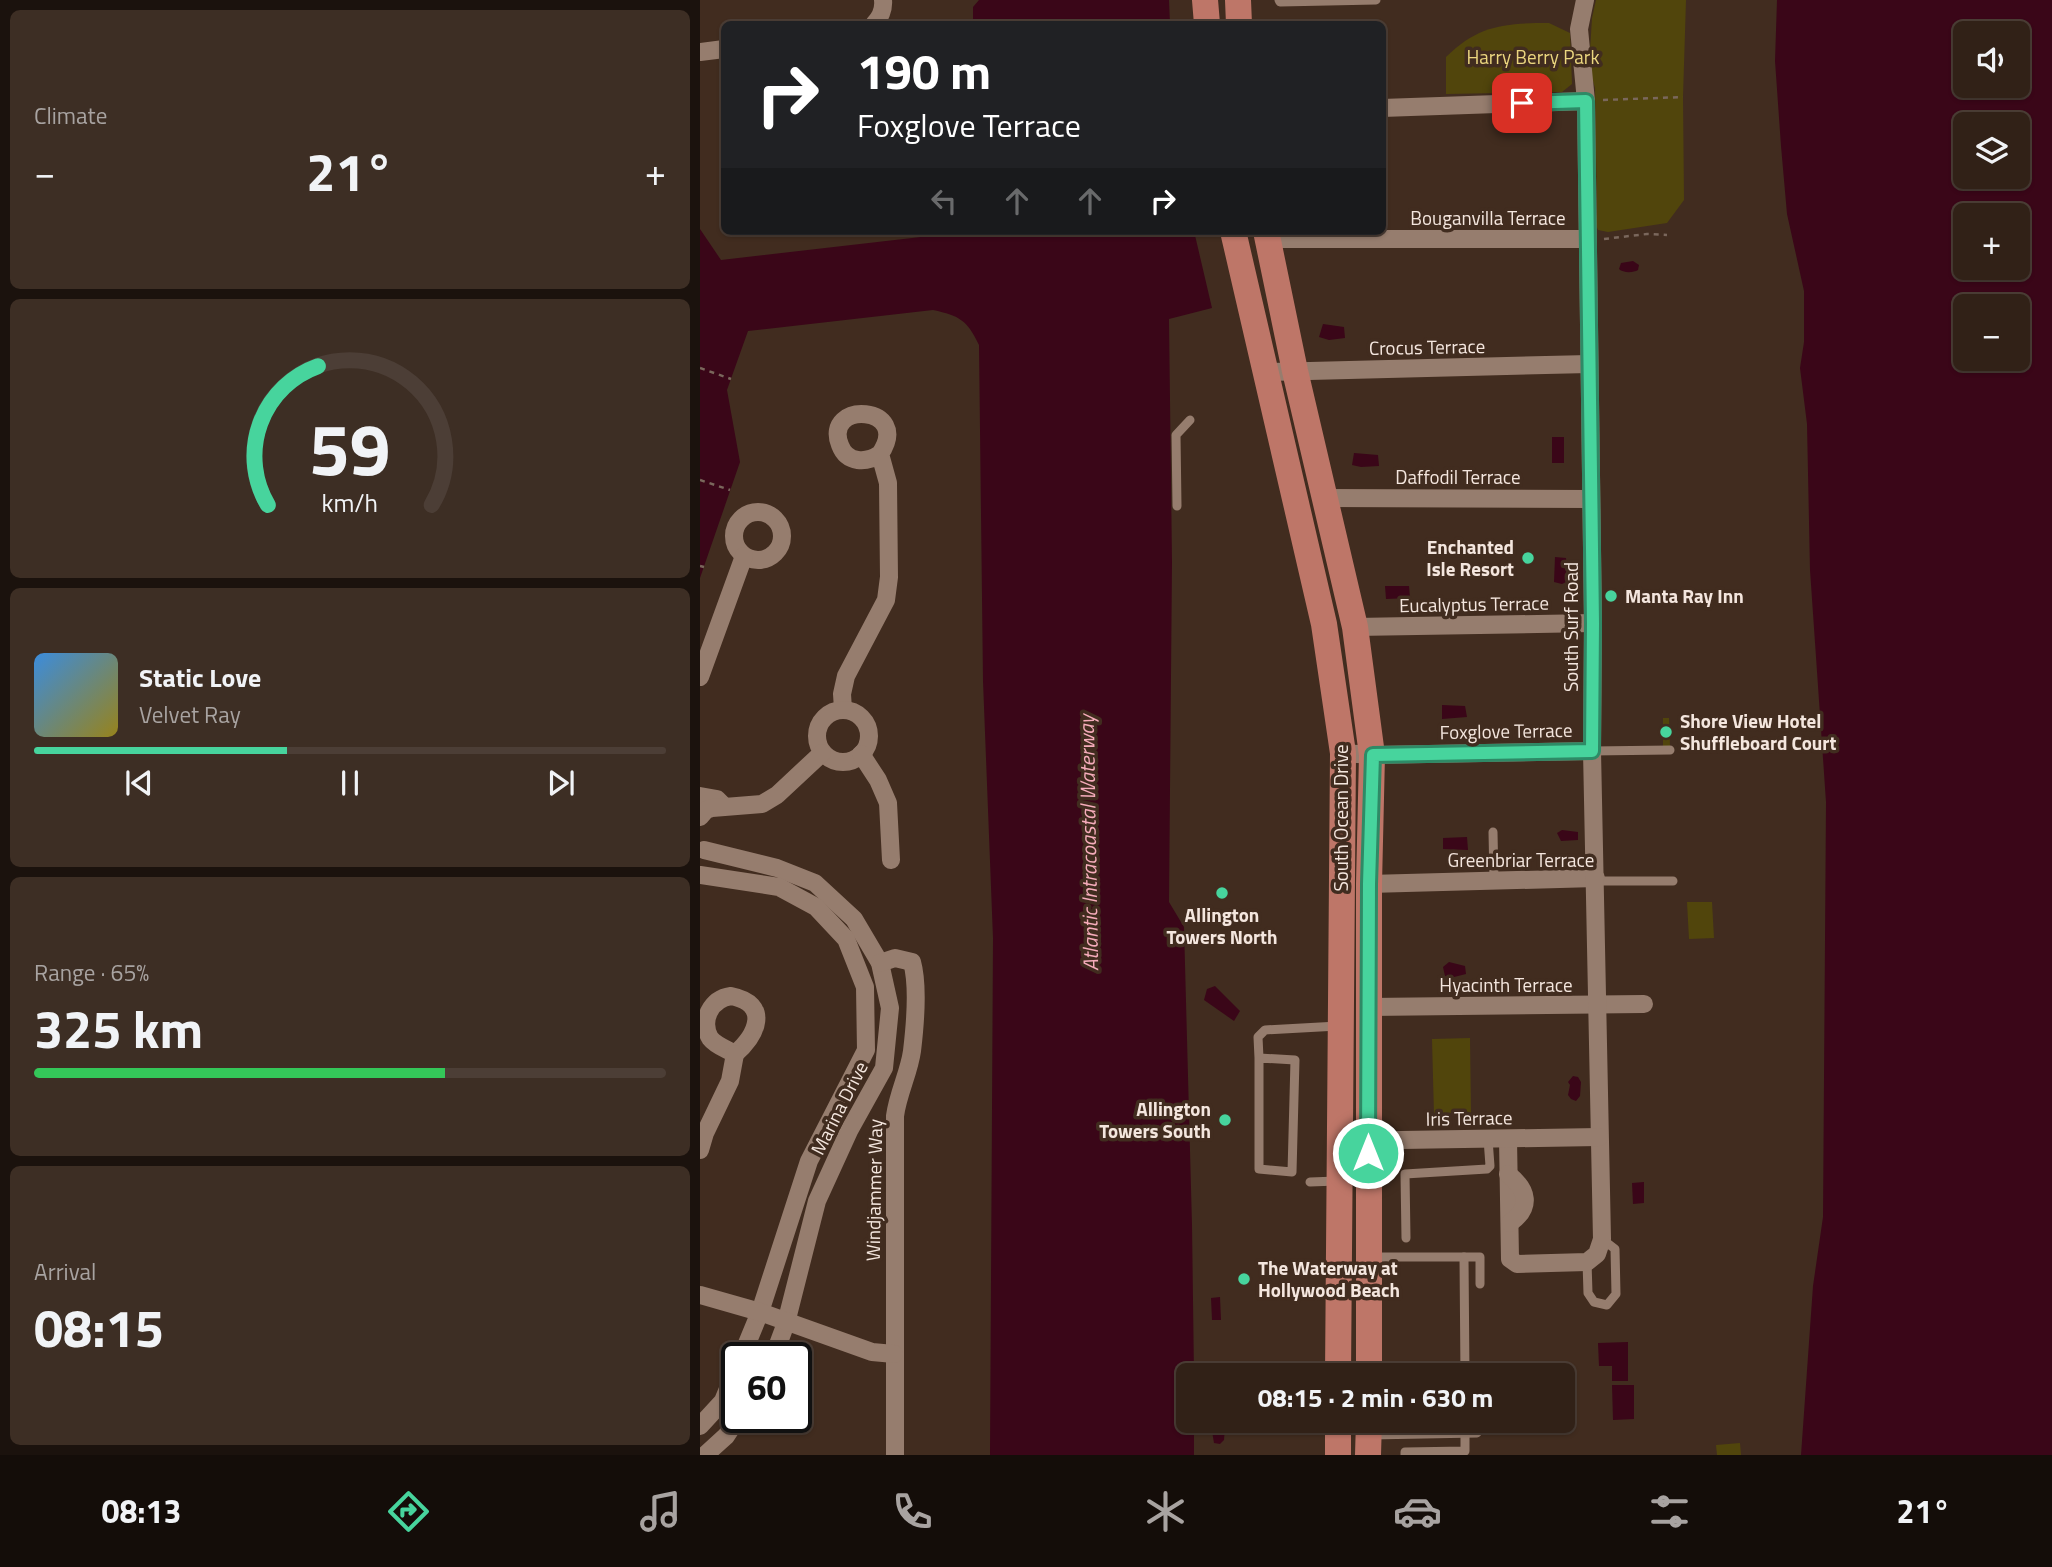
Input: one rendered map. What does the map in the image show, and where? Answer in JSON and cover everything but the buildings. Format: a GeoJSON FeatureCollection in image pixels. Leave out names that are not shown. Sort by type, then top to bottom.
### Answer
{"type":"FeatureCollection","features":[{"type":"Feature","properties":{"kind":"main road"},"geometry":{"type":"LineString","coordinates":[[1205,0],[1207,21]]}},
{"type":"Feature","properties":{"kind":"main road"},"geometry":{"type":"LineString","coordinates":[[1238,0],[1239,21]]}},
{"type":"Feature","properties":{"kind":"main road","name":"South Ocean Drive"},"geometry":{"type":"LineString","coordinates":[[1234,235],[1324,624],[1343,753],[1338,1363]]}},
{"type":"Feature","properties":{"kind":"main road","name":"South Ocean Drive"},"geometry":{"type":"LineString","coordinates":[[1266,235],[1355,627],[1373,755],[1369,884],[1369,1363]]}},
{"type":"Feature","properties":{"kind":"main road"},"geometry":{"type":"LineString","coordinates":[[1338,1433],[1338,1455]]}},
{"type":"Feature","properties":{"kind":"street"},"geometry":{"type":"LineString","coordinates":[[876,21],[884,6],[883,0]]}},
{"type":"Feature","properties":{"kind":"street","name":"South Surf Road"},"geometry":{"type":"LineString","coordinates":[[1585,0],[1579,29],[1591,101],[1586,239],[1600,1137],[1595,1252]]}},
{"type":"Feature","properties":{"kind":"street"},"geometry":{"type":"LineString","coordinates":[[700,52],[721,49]]}},
{"type":"Feature","properties":{"kind":"street"},"geometry":{"type":"LineString","coordinates":[[1386,108],[1591,101]]}},
{"type":"Feature","properties":{"kind":"street","name":"Bouganvilla Terrace"},"geometry":{"type":"LineString","coordinates":[[1266,235],[1586,239]]}},
{"type":"Feature","properties":{"kind":"street","name":"Crocus Terrace"},"geometry":{"type":"LineString","coordinates":[[1266,372],[1589,364]]}},
{"type":"Feature","properties":{"kind":"street"},"geometry":{"type":"LineString","coordinates":[[843,709],[842,694],[846,676],[886,600],[889,577],[888,483],[880,454]]}},
{"type":"Feature","properties":{"kind":"street","name":"Daffodil Terrace"},"geometry":{"type":"LineString","coordinates":[[1326,498],[1590,499]]}},
{"type":"Feature","properties":{"kind":"street"},"geometry":{"type":"LineString","coordinates":[[700,677],[744,556]]}},
{"type":"Feature","properties":{"kind":"street","name":"Eucalyptus Terrace"},"geometry":{"type":"LineString","coordinates":[[1355,627],[1593,623]]}},
{"type":"Feature","properties":{"kind":"street"},"geometry":{"type":"LineString","coordinates":[[843,709],[860,715],[869,730],[869,739],[861,754],[845,762],[829,758],[822,753],[816,737],[821,721],[827,714],[843,709]]}},
{"type":"Feature","properties":{"kind":"street","name":"Foxglove Terrace"},"geometry":{"type":"LineString","coordinates":[[1343,753],[1373,755],[1592,751]]}},
{"type":"Feature","properties":{"kind":"street"},"geometry":{"type":"LineString","coordinates":[[700,817],[706,810],[724,806],[762,804],[777,795],[822,753]]}},
{"type":"Feature","properties":{"kind":"street"},"geometry":{"type":"LineString","coordinates":[[861,754],[878,780],[888,803],[891,860]]}},
{"type":"Feature","properties":{"kind":"street"},"geometry":{"type":"LineString","coordinates":[[700,796],[717,799],[724,806]]}},
{"type":"Feature","properties":{"kind":"street","name":"Marina Drive"},"geometry":{"type":"LineString","coordinates":[[748,1342],[809,1161],[866,1050],[865,987],[846,939],[816,908],[779,887],[700,874],[705,859],[702,845],[777,868],[815,883],[854,919],[880,963],[890,1008],[884,1068],[849,1131],[817,1201],[779,1342]]}},
{"type":"Feature","properties":{"kind":"street","name":"Greenbriar Terrace"},"geometry":{"type":"LineString","coordinates":[[1369,884],[1595,878]]}},
{"type":"Feature","properties":{"kind":"street","name":"Windjammer Way"},"geometry":{"type":"LineString","coordinates":[[880,963],[895,958],[912,962],[916,976],[912,1053],[898,1096],[895,1116],[895,1455]]}},
{"type":"Feature","properties":{"kind":"street","name":"Hyacinth Terrace"},"geometry":{"type":"LineString","coordinates":[[1369,1007],[1644,1004]]}},
{"type":"Feature","properties":{"kind":"street"},"geometry":{"type":"LineString","coordinates":[[700,1150],[705,1133],[730,1081],[735,1054]]}},
{"type":"Feature","properties":{"kind":"street","name":"Iris Terrace"},"geometry":{"type":"LineString","coordinates":[[1339,1141],[1600,1137]]}},
{"type":"Feature","properties":{"kind":"street"},"geometry":{"type":"LineString","coordinates":[[1508,1139],[1510,1259],[1517,1264],[1595,1252]]}},
{"type":"Feature","properties":{"kind":"street"},"geometry":{"type":"LineString","coordinates":[[700,1295],[760,1312],[872,1352],[894,1354]]}},
{"type":"Feature","properties":{"kind":"street"},"geometry":{"type":"LineString","coordinates":[[700,1426],[721,1403]]}},
{"type":"Feature","properties":{"kind":"street"},"geometry":{"type":"LineString","coordinates":[[705,1455],[728,1433]]}},
{"type":"Feature","properties":{"kind":"lane"},"geometry":{"type":"LineString","coordinates":[[1279,0],[1376,0]]}},
{"type":"Feature","properties":{"kind":"lane"},"geometry":{"type":"LineString","coordinates":[[1177,506],[1177,435],[1189,420]]}},
{"type":"Feature","properties":{"kind":"lane","name":"Foxglove Terrace"},"geometry":{"type":"LineString","coordinates":[[1592,751],[1670,750]]}},
{"type":"Feature","properties":{"kind":"lane"},"geometry":{"type":"LineString","coordinates":[[1493,832],[1494,880]]}},
{"type":"Feature","properties":{"kind":"lane","name":"Greenbriar Terrace"},"geometry":{"type":"LineString","coordinates":[[1595,878],[1603,881],[1672,881]]}},
{"type":"Feature","properties":{"kind":"lane"},"geometry":{"type":"LineString","coordinates":[[1259,1058],[1295,1060],[1292,1172],[1259,1169],[1258,1037],[1265,1030],[1339,1026]]}},
{"type":"Feature","properties":{"kind":"lane"},"geometry":{"type":"LineString","coordinates":[[1406,1238],[1405,1174],[1488,1169],[1488,1139]]}},
{"type":"Feature","properties":{"kind":"lane"},"geometry":{"type":"LineString","coordinates":[[1310,1182],[1339,1181]]}},
{"type":"Feature","properties":{"kind":"lane"},"geometry":{"type":"LineString","coordinates":[[1615,1249],[1616,1294],[1607,1306],[1594,1302],[1588,1293],[1595,1252],[1615,1249]]}},
{"type":"Feature","properties":{"kind":"lane"},"geometry":{"type":"LineString","coordinates":[[1370,1257],[1480,1257],[1480,1284]]}},
{"type":"Feature","properties":{"kind":"lane"},"geometry":{"type":"LineString","coordinates":[[1464,1257],[1465,1363]]}},
{"type":"Feature","properties":{"kind":"lane"},"geometry":{"type":"LineString","coordinates":[[1368,1437],[1477,1433]]}},
{"type":"Feature","properties":{"kind":"lane"},"geometry":{"type":"LineString","coordinates":[[1405,1455],[1405,1452],[1465,1451],[1465,1434]]}},
{"type":"Feature","properties":{"kind":"path"},"geometry":{"type":"LineString","coordinates":[[1591,101],[1683,97]]}},
{"type":"Feature","properties":{"kind":"path","name":"Bouganvilla Terrace"},"geometry":{"type":"LineString","coordinates":[[1586,239],[1667,235]]}},
{"type":"Feature","properties":{"kind":"path"},"geometry":{"type":"LineString","coordinates":[[700,368],[731,379]]}},
{"type":"Feature","properties":{"kind":"path"},"geometry":{"type":"LineString","coordinates":[[700,480],[730,490]]}},
{"type":"Feature","properties":{"kind":"green space"},"geometry":{"type":"Polygon","coordinates":[[[1596,0],[1686,0],[1684,200],[1667,223],[1608,232],[1598,230],[1595,223],[1595,88],[1589,67],[1592,18],[1596,0]]]}},
{"type":"Feature","properties":{"kind":"green space","name":"Harry Berry Park"},"geometry":{"type":"Polygon","coordinates":[[[1549,23],[1570,33],[1572,84],[1562,92],[1446,94],[1446,57],[1469,38],[1506,25],[1549,23]]]}},
{"type":"Feature","properties":{"kind":"green space","name":"Shore View Hotel Shuffleboard Court"},"geometry":{"type":"Polygon","coordinates":[[[1663,718],[1669,718],[1670,746],[1663,746],[1663,718]]]}},
{"type":"Feature","properties":{"kind":"green space"},"geometry":{"type":"Polygon","coordinates":[[[1687,902],[1712,902],[1714,938],[1689,939],[1687,902]]]}},
{"type":"Feature","properties":{"kind":"green space"},"geometry":{"type":"Polygon","coordinates":[[[1470,1038],[1471,1114],[1434,1115],[1432,1039],[1470,1038]]]}},
{"type":"Feature","properties":{"kind":"green space"},"geometry":{"type":"Polygon","coordinates":[[[1740,1443],[1741,1455],[1717,1455],[1716,1445],[1740,1443]]]}},
{"type":"Feature","properties":{"kind":"water"},"geometry":{"type":"Polygon","coordinates":[[[979,0],[1169,0],[1170,21],[973,21],[973,7],[979,0]]]}},
{"type":"Feature","properties":{"kind":"water"},"geometry":{"type":"Polygon","coordinates":[[[1777,0],[2052,0],[2052,1455],[1801,1455],[1813,1286],[1823,1217],[1826,802],[1810,570],[1807,424],[1800,368],[1804,342],[1804,291],[1787,214],[1775,61],[1777,0]]]}},
{"type":"Feature","properties":{"kind":"water","name":"Atlantic Intracoastal Waterway"},"geometry":{"type":"Polygon","coordinates":[[[700,229],[721,260],[938,235],[1195,235],[1212,308],[1169,319],[1172,562],[1169,902],[1184,927],[1194,1363],[1176,1363],[1176,1433],[1194,1433],[1194,1455],[990,1455],[993,938],[983,681],[979,345],[962,320],[933,310],[748,331],[727,390],[740,462],[700,578],[700,229]]]}},
{"type":"Feature","properties":{"kind":"water"},"geometry":{"type":"Polygon","coordinates":[[[1633,261],[1639,265],[1638,270],[1628,272],[1619,269],[1621,263],[1633,261]]]}},
{"type":"Feature","properties":{"kind":"water"},"geometry":{"type":"Polygon","coordinates":[[[1323,324],[1344,327],[1345,338],[1329,340],[1319,337],[1323,324]]]}},
{"type":"Feature","properties":{"kind":"water"},"geometry":{"type":"Polygon","coordinates":[[[1552,437],[1564,437],[1564,463],[1552,463],[1552,437]]]}},
{"type":"Feature","properties":{"kind":"water"},"geometry":{"type":"Polygon","coordinates":[[[1354,453],[1378,455],[1379,466],[1352,465],[1354,453]]]}},
{"type":"Feature","properties":{"kind":"water"},"geometry":{"type":"Polygon","coordinates":[[[1555,557],[1566,558],[1568,581],[1562,584],[1554,582],[1555,557]]]}},
{"type":"Feature","properties":{"kind":"water"},"geometry":{"type":"Polygon","coordinates":[[[1385,586],[1409,586],[1410,598],[1386,599],[1385,586]]]}},
{"type":"Feature","properties":{"kind":"water"},"geometry":{"type":"Polygon","coordinates":[[[1442,705],[1465,706],[1467,717],[1442,719],[1442,705]]]}},
{"type":"Feature","properties":{"kind":"water"},"geometry":{"type":"Polygon","coordinates":[[[1562,830],[1578,832],[1578,840],[1561,841],[1557,833],[1562,830]]]}},
{"type":"Feature","properties":{"kind":"water"},"geometry":{"type":"Polygon","coordinates":[[[1467,837],[1468,850],[1443,849],[1443,838],[1467,837]]]}},
{"type":"Feature","properties":{"kind":"water"},"geometry":{"type":"Polygon","coordinates":[[[1449,962],[1465,966],[1466,974],[1450,978],[1445,976],[1443,967],[1449,962]]]}},
{"type":"Feature","properties":{"kind":"water"},"geometry":{"type":"Polygon","coordinates":[[[1215,986],[1240,1011],[1234,1021],[1204,1000],[1207,989],[1215,986]]]}},
{"type":"Feature","properties":{"kind":"water"},"geometry":{"type":"Polygon","coordinates":[[[1573,1076],[1578,1077],[1581,1082],[1580,1096],[1576,1101],[1568,1095],[1568,1082],[1573,1076]]]}},
{"type":"Feature","properties":{"kind":"water"},"geometry":{"type":"Polygon","coordinates":[[[1644,1182],[1644,1203],[1633,1204],[1632,1183],[1644,1182]]]}},
{"type":"Feature","properties":{"kind":"water"},"geometry":{"type":"Polygon","coordinates":[[[1220,1297],[1221,1320],[1212,1320],[1211,1298],[1220,1297]]]}},
{"type":"Feature","properties":{"kind":"water"},"geometry":{"type":"Polygon","coordinates":[[[1628,1342],[1628,1381],[1612,1381],[1612,1366],[1599,1366],[1598,1343],[1628,1342]]]}},
{"type":"Feature","properties":{"kind":"water"},"geometry":{"type":"Polygon","coordinates":[[[1612,1385],[1634,1385],[1634,1419],[1613,1420],[1612,1385]]]}},
{"type":"Feature","properties":{"kind":"water"},"geometry":{"type":"Polygon","coordinates":[[[1212,1433],[1224,1433],[1224,1440],[1220,1444],[1214,1443],[1212,1433]]]}},
{"type":"Feature","properties":{"kind":"place","name":"Enchanted Isle Resort"},"geometry":{"type":"Point","coordinates":[1528,558]}},
{"type":"Feature","properties":{"kind":"place","name":"Manta Ray Inn"},"geometry":{"type":"Point","coordinates":[1611,596]}},
{"type":"Feature","properties":{"kind":"place","name":"Shore View Hotel Shuffleboard Court"},"geometry":{"type":"Point","coordinates":[1666,732]}},
{"type":"Feature","properties":{"kind":"place","name":"Allington Towers North"},"geometry":{"type":"Point","coordinates":[1222,893]}},
{"type":"Feature","properties":{"kind":"place","name":"Allington Towers South"},"geometry":{"type":"Point","coordinates":[1225,1120]}},
{"type":"Feature","properties":{"kind":"place","name":"The Waterway at Hollywood Beach"},"geometry":{"type":"Point","coordinates":[1244,1279]}},
{"type":"Feature","properties":{"kind":"route"},"geometry":{"type":"LineString","coordinates":[[1368,1153],[1369,884],[1373,755],[1592,751],[1593,623],[1586,101],[1522,103]]}}]}
